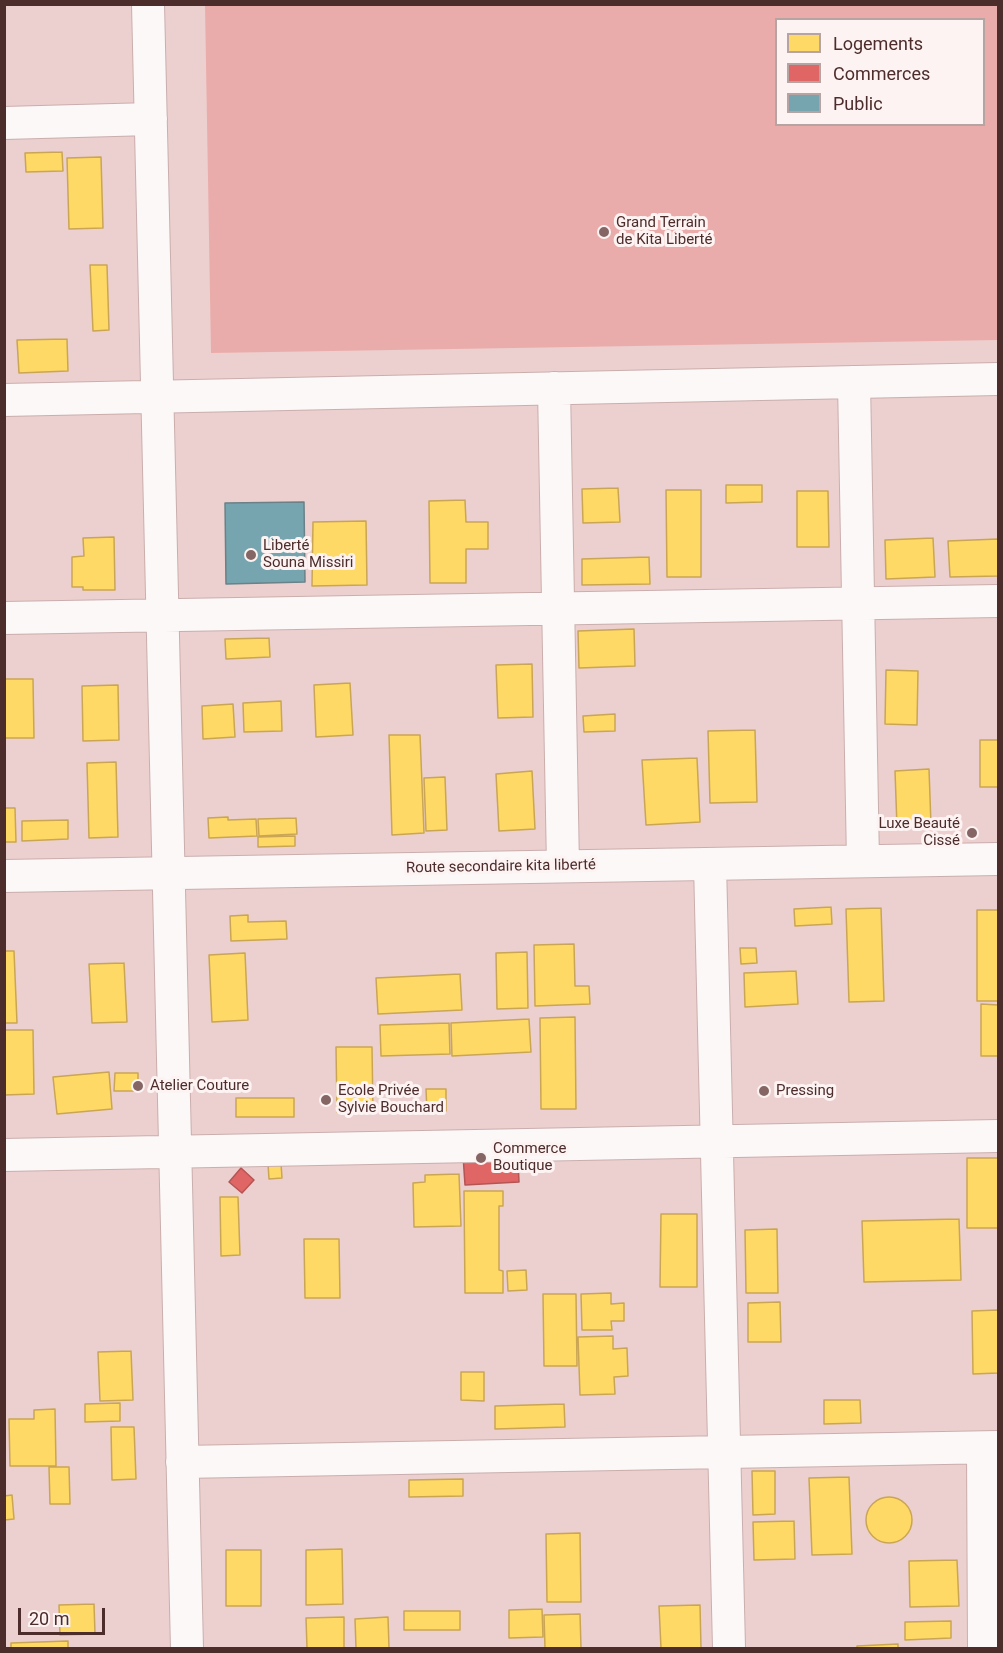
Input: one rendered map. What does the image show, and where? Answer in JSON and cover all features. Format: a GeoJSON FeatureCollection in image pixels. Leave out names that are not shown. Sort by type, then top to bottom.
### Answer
{"type":"FeatureCollection","features":[{"type":"Feature","properties":{"kind":"street"},"geometry":{"type":"LineString","coordinates":[[148,4],[187,1648]]}},
{"type":"Feature","properties":{"kind":"street"},"geometry":{"type":"LineString","coordinates":[[4,123],[151,119]]}},
{"type":"Feature","properties":{"kind":"street"},"geometry":{"type":"LineString","coordinates":[[4,400],[999,379]]}},
{"type":"Feature","properties":{"kind":"street"},"geometry":{"type":"LineString","coordinates":[[854,382],[863,861]]}},
{"type":"Feature","properties":{"kind":"street"},"geometry":{"type":"LineString","coordinates":[[554,388],[563,866]]}},
{"type":"Feature","properties":{"kind":"street"},"geometry":{"type":"LineString","coordinates":[[4,618],[999,601]]}},
{"type":"Feature","properties":{"kind":"street","name":"Route secondaire kita liberté"},"geometry":{"type":"LineString","coordinates":[[4,876],[999,859]]}},
{"type":"Feature","properties":{"kind":"street"},"geometry":{"type":"LineString","coordinates":[[710,864],[729,1648]]}},
{"type":"Feature","properties":{"kind":"street"},"geometry":{"type":"LineString","coordinates":[[4,1155],[999,1136]]}},
{"type":"Feature","properties":{"kind":"street"},"geometry":{"type":"LineString","coordinates":[[182,1462],[991,1448],[984,1648]]}},
{"type":"Feature","properties":{"kind":"shaded area","name":"Grand Terrain de Kita Liberté"},"geometry":{"type":"Polygon","coordinates":[[[205,5],[998,5],[998,340],[211,353],[205,5]]]}},
{"type":"Feature","properties":{"kind":"building: Logements"},"geometry":{"type":"Polygon","coordinates":[[[62,152],[63,171],[26,172],[25,153],[62,152]]]}},
{"type":"Feature","properties":{"kind":"building: Logements"},"geometry":{"type":"Polygon","coordinates":[[[101,157],[103,228],[69,229],[67,158],[101,157]]]}},
{"type":"Feature","properties":{"kind":"building: Logements"},"geometry":{"type":"Polygon","coordinates":[[[90,265],[107,265],[109,330],[93,331],[90,265]]]}},
{"type":"Feature","properties":{"kind":"building: Logements"},"geometry":{"type":"Polygon","coordinates":[[[67,339],[68,371],[19,373],[17,340],[67,339]]]}},
{"type":"Feature","properties":{"kind":"building: Logements"},"geometry":{"type":"Polygon","coordinates":[[[726,485],[762,485],[762,502],[726,503],[726,485]]]}},
{"type":"Feature","properties":{"kind":"building: Logements"},"geometry":{"type":"Polygon","coordinates":[[[618,488],[620,522],[583,523],[582,489],[618,488]]]}},
{"type":"Feature","properties":{"kind":"building: Logements"},"geometry":{"type":"Polygon","coordinates":[[[666,490],[701,490],[701,577],[667,577],[666,490]]]}},
{"type":"Feature","properties":{"kind":"building: Logements"},"geometry":{"type":"Polygon","coordinates":[[[797,491],[828,491],[829,547],[797,547],[797,491]]]}},
{"type":"Feature","properties":{"kind":"building: Logements"},"geometry":{"type":"Polygon","coordinates":[[[465,500],[466,522],[488,522],[488,549],[466,549],[466,583],[430,583],[429,501],[465,500]]]}},
{"type":"Feature","properties":{"kind":"building: Logements"},"geometry":{"type":"Polygon","coordinates":[[[366,521],[367,585],[312,586],[313,522],[366,521]]]}},
{"type":"Feature","properties":{"kind":"building: Logements"},"geometry":{"type":"Polygon","coordinates":[[[114,537],[115,590],[83,590],[83,587],[72,587],[72,557],[84,556],[83,538],[114,537]]]}},
{"type":"Feature","properties":{"kind":"building: Logements"},"geometry":{"type":"Polygon","coordinates":[[[933,538],[935,577],[886,579],[885,540],[933,538]]]}},
{"type":"Feature","properties":{"kind":"building: Logements"},"geometry":{"type":"Polygon","coordinates":[[[998,539],[998,576],[950,577],[948,541],[998,539]]]}},
{"type":"Feature","properties":{"kind":"building: Logements"},"geometry":{"type":"Polygon","coordinates":[[[649,557],[650,584],[582,585],[582,559],[649,557]]]}},
{"type":"Feature","properties":{"kind":"building: Logements"},"geometry":{"type":"Polygon","coordinates":[[[634,629],[635,666],[579,668],[578,631],[634,629]]]}},
{"type":"Feature","properties":{"kind":"building: Logements"},"geometry":{"type":"Polygon","coordinates":[[[269,638],[270,657],[226,659],[225,639],[269,638]]]}},
{"type":"Feature","properties":{"kind":"building: Logements"},"geometry":{"type":"Polygon","coordinates":[[[532,664],[533,717],[498,718],[496,665],[532,664]]]}},
{"type":"Feature","properties":{"kind":"building: Logements"},"geometry":{"type":"Polygon","coordinates":[[[886,670],[918,671],[917,725],[885,724],[886,670]]]}},
{"type":"Feature","properties":{"kind":"building: Logements"},"geometry":{"type":"Polygon","coordinates":[[[4,679],[33,679],[34,738],[4,738],[4,679]]]}},
{"type":"Feature","properties":{"kind":"building: Logements"},"geometry":{"type":"Polygon","coordinates":[[[350,683],[353,735],[316,737],[314,685],[350,683]]]}},
{"type":"Feature","properties":{"kind":"building: Logements"},"geometry":{"type":"Polygon","coordinates":[[[118,685],[119,740],[83,741],[82,686],[118,685]]]}},
{"type":"Feature","properties":{"kind":"building: Logements"},"geometry":{"type":"Polygon","coordinates":[[[281,701],[282,731],[244,732],[243,703],[281,701]]]}},
{"type":"Feature","properties":{"kind":"building: Logements"},"geometry":{"type":"Polygon","coordinates":[[[233,704],[235,737],[203,739],[202,706],[233,704]]]}},
{"type":"Feature","properties":{"kind":"building: Logements"},"geometry":{"type":"Polygon","coordinates":[[[615,714],[615,731],[584,732],[583,716],[615,714]]]}},
{"type":"Feature","properties":{"kind":"building: Logements"},"geometry":{"type":"Polygon","coordinates":[[[755,730],[757,802],[710,803],[708,731],[755,730]]]}},
{"type":"Feature","properties":{"kind":"building: Logements"},"geometry":{"type":"Polygon","coordinates":[[[389,735],[420,735],[424,833],[392,835],[389,735]]]}},
{"type":"Feature","properties":{"kind":"building: Logements"},"geometry":{"type":"Polygon","coordinates":[[[980,740],[998,740],[998,787],[980,787],[980,740]]]}},
{"type":"Feature","properties":{"kind":"building: Logements"},"geometry":{"type":"Polygon","coordinates":[[[697,758],[700,822],[646,825],[642,760],[697,758]]]}},
{"type":"Feature","properties":{"kind":"building: Logements"},"geometry":{"type":"Polygon","coordinates":[[[116,762],[118,837],[89,838],[87,763],[116,762]]]}},
{"type":"Feature","properties":{"kind":"building: Logements"},"geometry":{"type":"Polygon","coordinates":[[[929,769],[931,825],[897,827],[895,771],[929,769]]]}},
{"type":"Feature","properties":{"kind":"building: Logements"},"geometry":{"type":"Polygon","coordinates":[[[532,771],[535,829],[499,831],[496,774],[532,771]]]}},
{"type":"Feature","properties":{"kind":"building: Logements"},"geometry":{"type":"Polygon","coordinates":[[[445,777],[447,830],[426,831],[424,778],[445,777]]]}},
{"type":"Feature","properties":{"kind":"building: Logements"},"geometry":{"type":"Polygon","coordinates":[[[4,808],[15,808],[16,842],[4,842],[4,808]]]}},
{"type":"Feature","properties":{"kind":"building: Logements"},"geometry":{"type":"Polygon","coordinates":[[[228,817],[228,820],[256,819],[257,836],[209,838],[208,818],[228,817]]]}},
{"type":"Feature","properties":{"kind":"building: Logements"},"geometry":{"type":"Polygon","coordinates":[[[296,818],[297,834],[259,836],[258,819],[296,818]]]}},
{"type":"Feature","properties":{"kind":"building: Logements"},"geometry":{"type":"Polygon","coordinates":[[[68,820],[68,839],[22,841],[22,821],[68,820]]]}},
{"type":"Feature","properties":{"kind":"building: Logements"},"geometry":{"type":"Polygon","coordinates":[[[295,836],[295,846],[258,847],[258,837],[295,836]]]}},
{"type":"Feature","properties":{"kind":"building: Logements"},"geometry":{"type":"Polygon","coordinates":[[[831,907],[832,924],[795,926],[794,909],[831,907]]]}},
{"type":"Feature","properties":{"kind":"building: Logements"},"geometry":{"type":"Polygon","coordinates":[[[881,908],[884,1001],[849,1002],[846,909],[881,908]]]}},
{"type":"Feature","properties":{"kind":"building: Logements"},"geometry":{"type":"Polygon","coordinates":[[[977,910],[998,910],[998,1001],[977,1001],[977,910]]]}},
{"type":"Feature","properties":{"kind":"building: Logements"},"geometry":{"type":"Polygon","coordinates":[[[248,915],[248,922],[286,921],[287,939],[231,941],[230,916],[248,915]]]}},
{"type":"Feature","properties":{"kind":"building: Logements"},"geometry":{"type":"Polygon","coordinates":[[[574,944],[575,986],[589,986],[590,1004],[535,1006],[534,945],[574,944]]]}},
{"type":"Feature","properties":{"kind":"building: Logements"},"geometry":{"type":"Polygon","coordinates":[[[740,948],[756,948],[757,963],[741,964],[740,948]]]}},
{"type":"Feature","properties":{"kind":"building: Logements"},"geometry":{"type":"Polygon","coordinates":[[[4,951],[14,951],[17,1023],[4,1023],[4,951]]]}},
{"type":"Feature","properties":{"kind":"building: Logements"},"geometry":{"type":"Polygon","coordinates":[[[527,952],[528,1008],[497,1009],[496,953],[527,952]]]}},
{"type":"Feature","properties":{"kind":"building: Logements"},"geometry":{"type":"Polygon","coordinates":[[[245,953],[248,1020],[212,1022],[209,955],[245,953]]]}},
{"type":"Feature","properties":{"kind":"building: Logements"},"geometry":{"type":"Polygon","coordinates":[[[124,963],[127,1022],[92,1023],[89,964],[124,963]]]}},
{"type":"Feature","properties":{"kind":"building: Logements"},"geometry":{"type":"Polygon","coordinates":[[[796,971],[798,1004],[745,1007],[744,973],[796,971]]]}},
{"type":"Feature","properties":{"kind":"building: Logements"},"geometry":{"type":"Polygon","coordinates":[[[460,974],[462,1010],[378,1014],[376,978],[460,974]]]}},
{"type":"Feature","properties":{"kind":"building: Logements"},"geometry":{"type":"Polygon","coordinates":[[[981,1004],[998,1005],[998,1056],[981,1056],[981,1004]]]}},
{"type":"Feature","properties":{"kind":"building: Logements"},"geometry":{"type":"Polygon","coordinates":[[[575,1017],[576,1109],[541,1109],[540,1018],[575,1017]]]}},
{"type":"Feature","properties":{"kind":"building: Logements"},"geometry":{"type":"Polygon","coordinates":[[[529,1019],[531,1052],[452,1056],[451,1023],[529,1019]]]}},
{"type":"Feature","properties":{"kind":"building: Logements"},"geometry":{"type":"Polygon","coordinates":[[[449,1023],[450,1054],[381,1056],[380,1025],[449,1023]]]}},
{"type":"Feature","properties":{"kind":"building: Logements"},"geometry":{"type":"Polygon","coordinates":[[[4,1030],[33,1030],[34,1094],[4,1095],[4,1030]]]}},
{"type":"Feature","properties":{"kind":"building: Logements"},"geometry":{"type":"Polygon","coordinates":[[[336,1047],[372,1047],[373,1112],[337,1112],[336,1047]]]}},
{"type":"Feature","properties":{"kind":"building: Logements"},"geometry":{"type":"Polygon","coordinates":[[[109,1072],[112,1109],[57,1114],[53,1077],[109,1072]]]}},
{"type":"Feature","properties":{"kind":"building: Logements"},"geometry":{"type":"Polygon","coordinates":[[[115,1073],[138,1073],[138,1091],[114,1091],[115,1073]]]}},
{"type":"Feature","properties":{"kind":"building: Logements"},"geometry":{"type":"Polygon","coordinates":[[[426,1089],[446,1089],[446,1111],[427,1112],[426,1089]]]}},
{"type":"Feature","properties":{"kind":"building: Logements"},"geometry":{"type":"Polygon","coordinates":[[[236,1098],[294,1098],[294,1117],[236,1117],[236,1098]]]}},
{"type":"Feature","properties":{"kind":"building: Logements"},"geometry":{"type":"Polygon","coordinates":[[[967,1158],[998,1158],[998,1228],[967,1228],[967,1158]]]}},
{"type":"Feature","properties":{"kind":"building: Logements"},"geometry":{"type":"Polygon","coordinates":[[[281,1163],[282,1178],[269,1179],[268,1164],[281,1163]]]}},
{"type":"Feature","properties":{"kind":"building: Logements"},"geometry":{"type":"Polygon","coordinates":[[[459,1174],[461,1226],[414,1227],[413,1183],[425,1182],[425,1175],[459,1174]]]}},
{"type":"Feature","properties":{"kind":"building: Logements"},"geometry":{"type":"Polygon","coordinates":[[[464,1191],[503,1191],[503,1206],[499,1206],[499,1270],[503,1271],[503,1293],[465,1293],[464,1191]]]}},
{"type":"Feature","properties":{"kind":"building: Logements"},"geometry":{"type":"Polygon","coordinates":[[[220,1197],[238,1197],[240,1255],[221,1256],[220,1197]]]}},
{"type":"Feature","properties":{"kind":"building: Logements"},"geometry":{"type":"Polygon","coordinates":[[[661,1214],[697,1214],[697,1287],[660,1287],[661,1214]]]}},
{"type":"Feature","properties":{"kind":"building: Logements"},"geometry":{"type":"Polygon","coordinates":[[[959,1219],[961,1280],[864,1282],[862,1221],[959,1219]]]}},
{"type":"Feature","properties":{"kind":"building: Logements"},"geometry":{"type":"Polygon","coordinates":[[[777,1229],[778,1293],[746,1293],[745,1230],[777,1229]]]}},
{"type":"Feature","properties":{"kind":"building: Logements"},"geometry":{"type":"Polygon","coordinates":[[[304,1239],[339,1239],[340,1298],[305,1298],[304,1239]]]}},
{"type":"Feature","properties":{"kind":"building: Logements"},"geometry":{"type":"Polygon","coordinates":[[[526,1270],[527,1290],[508,1291],[507,1271],[526,1270]]]}},
{"type":"Feature","properties":{"kind":"building: Logements"},"geometry":{"type":"Polygon","coordinates":[[[611,1293],[611,1304],[624,1303],[624,1321],[611,1321],[612,1330],[582,1330],[581,1294],[611,1293]]]}},
{"type":"Feature","properties":{"kind":"building: Logements"},"geometry":{"type":"Polygon","coordinates":[[[543,1294],[576,1294],[577,1366],[544,1366],[543,1294]]]}},
{"type":"Feature","properties":{"kind":"building: Logements"},"geometry":{"type":"Polygon","coordinates":[[[780,1302],[781,1342],[748,1342],[748,1303],[780,1302]]]}},
{"type":"Feature","properties":{"kind":"building: Logements"},"geometry":{"type":"Polygon","coordinates":[[[998,1310],[998,1373],[973,1374],[972,1311],[998,1310]]]}},
{"type":"Feature","properties":{"kind":"building: Logements"},"geometry":{"type":"Polygon","coordinates":[[[613,1336],[613,1349],[627,1348],[628,1376],[614,1377],[615,1394],[580,1395],[578,1337],[613,1336]]]}},
{"type":"Feature","properties":{"kind":"building: Logements"},"geometry":{"type":"Polygon","coordinates":[[[131,1351],[133,1400],[100,1401],[98,1352],[131,1351]]]}},
{"type":"Feature","properties":{"kind":"building: Logements"},"geometry":{"type":"Polygon","coordinates":[[[461,1372],[484,1372],[484,1401],[461,1400],[461,1372]]]}},
{"type":"Feature","properties":{"kind":"building: Logements"},"geometry":{"type":"Polygon","coordinates":[[[824,1400],[860,1400],[861,1423],[824,1424],[824,1400]]]}},
{"type":"Feature","properties":{"kind":"building: Logements"},"geometry":{"type":"Polygon","coordinates":[[[120,1403],[120,1421],[85,1422],[85,1404],[120,1403]]]}},
{"type":"Feature","properties":{"kind":"building: Logements"},"geometry":{"type":"Polygon","coordinates":[[[564,1404],[565,1427],[495,1429],[495,1406],[564,1404]]]}},
{"type":"Feature","properties":{"kind":"building: Logements"},"geometry":{"type":"Polygon","coordinates":[[[55,1409],[56,1466],[10,1466],[9,1419],[34,1419],[34,1410],[55,1409]]]}},
{"type":"Feature","properties":{"kind":"building: Logements"},"geometry":{"type":"Polygon","coordinates":[[[111,1427],[134,1427],[136,1479],[112,1480],[111,1427]]]}},
{"type":"Feature","properties":{"kind":"building: Logements"},"geometry":{"type":"Polygon","coordinates":[[[49,1467],[69,1467],[70,1504],[50,1504],[49,1467]]]}},
{"type":"Feature","properties":{"kind":"building: Logements"},"geometry":{"type":"Polygon","coordinates":[[[752,1471],[775,1471],[775,1514],[753,1515],[752,1471]]]}},
{"type":"Feature","properties":{"kind":"building: Logements"},"geometry":{"type":"Polygon","coordinates":[[[849,1477],[852,1554],[812,1555],[809,1478],[849,1477]]]}},
{"type":"Feature","properties":{"kind":"building: Logements"},"geometry":{"type":"Polygon","coordinates":[[[463,1479],[463,1496],[409,1497],[409,1480],[463,1479]]]}},
{"type":"Feature","properties":{"kind":"building: Logements"},"geometry":{"type":"Polygon","coordinates":[[[12,1495],[14,1519],[4,1520],[4,1496],[12,1495]]]}},
{"type":"Feature","properties":{"kind":"building: Logements"},"geometry":{"type":"Polygon","coordinates":[[[889,1497],[898,1498],[906,1503],[911,1511],[911,1529],[906,1537],[898,1542],[889,1543],[880,1542],[872,1537],[867,1529],[866,1520],[867,1511],[872,1503],[880,1498],[889,1497]]]}},
{"type":"Feature","properties":{"kind":"building: Logements"},"geometry":{"type":"Polygon","coordinates":[[[794,1521],[795,1559],[754,1560],[753,1522],[794,1521]]]}},
{"type":"Feature","properties":{"kind":"building: Logements"},"geometry":{"type":"Polygon","coordinates":[[[580,1533],[581,1602],[547,1602],[546,1534],[580,1533]]]}},
{"type":"Feature","properties":{"kind":"building: Logements"},"geometry":{"type":"Polygon","coordinates":[[[342,1549],[343,1604],[306,1605],[306,1550],[342,1549]]]}},
{"type":"Feature","properties":{"kind":"building: Logements"},"geometry":{"type":"Polygon","coordinates":[[[226,1550],[261,1550],[261,1606],[226,1606],[226,1550]]]}},
{"type":"Feature","properties":{"kind":"building: Logements"},"geometry":{"type":"Polygon","coordinates":[[[957,1560],[959,1606],[910,1607],[909,1561],[957,1560]]]}},
{"type":"Feature","properties":{"kind":"building: Logements"},"geometry":{"type":"Polygon","coordinates":[[[94,1604],[95,1634],[60,1635],[59,1605],[94,1604]]]}},
{"type":"Feature","properties":{"kind":"building: Logements"},"geometry":{"type":"Polygon","coordinates":[[[700,1605],[701,1648],[661,1648],[659,1606],[700,1605]]]}},
{"type":"Feature","properties":{"kind":"building: Logements"},"geometry":{"type":"Polygon","coordinates":[[[542,1609],[543,1637],[509,1638],[509,1610],[542,1609]]]}},
{"type":"Feature","properties":{"kind":"building: Logements"},"geometry":{"type":"Polygon","coordinates":[[[404,1611],[460,1611],[460,1630],[404,1630],[404,1611]]]}},
{"type":"Feature","properties":{"kind":"building: Logements"},"geometry":{"type":"Polygon","coordinates":[[[580,1614],[581,1648],[545,1648],[544,1615],[580,1614]]]}},
{"type":"Feature","properties":{"kind":"building: Logements"},"geometry":{"type":"Polygon","coordinates":[[[344,1617],[344,1648],[307,1648],[306,1618],[344,1617]]]}},
{"type":"Feature","properties":{"kind":"building: Logements"},"geometry":{"type":"Polygon","coordinates":[[[388,1617],[389,1648],[356,1648],[355,1619],[388,1617]]]}},
{"type":"Feature","properties":{"kind":"building: Logements"},"geometry":{"type":"Polygon","coordinates":[[[951,1621],[951,1638],[905,1640],[905,1622],[951,1621]]]}},
{"type":"Feature","properties":{"kind":"building: Logements"},"geometry":{"type":"Polygon","coordinates":[[[68,1641],[68,1648],[11,1648],[11,1643],[68,1641]]]}},
{"type":"Feature","properties":{"kind":"building: Logements"},"geometry":{"type":"Polygon","coordinates":[[[898,1644],[898,1648],[857,1648],[857,1646],[898,1644]]]}},
{"type":"Feature","properties":{"kind":"building: Commerces"},"geometry":{"type":"Polygon","coordinates":[[[495,1153],[496,1162],[518,1161],[519,1182],[465,1185],[463,1155],[495,1153]]]}},
{"type":"Feature","properties":{"kind":"building: Commerces"},"geometry":{"type":"Polygon","coordinates":[[[241,1168],[254,1180],[242,1193],[229,1182],[241,1168]]]}},
{"type":"Feature","properties":{"kind":"building: Public"},"geometry":{"type":"Polygon","coordinates":[[[304,502],[305,582],[226,584],[225,503],[304,502]]]}},
{"type":"Feature","properties":{"kind":"place","name":"Grand Terrain de Kita Liberté"},"geometry":{"type":"Point","coordinates":[604,232]}},
{"type":"Feature","properties":{"kind":"place","name":"Liberté Souna Missiri"},"geometry":{"type":"Point","coordinates":[251,555]}},
{"type":"Feature","properties":{"kind":"place","name":"Luxe Beauté Cissé"},"geometry":{"type":"Point","coordinates":[972,833]}},
{"type":"Feature","properties":{"kind":"place","name":"Atelier Couture"},"geometry":{"type":"Point","coordinates":[138,1086]}},
{"type":"Feature","properties":{"kind":"place","name":"Pressing"},"geometry":{"type":"Point","coordinates":[764,1091]}},
{"type":"Feature","properties":{"kind":"place","name":"Ecole Privée Sylvie Bouchard"},"geometry":{"type":"Point","coordinates":[326,1100]}},
{"type":"Feature","properties":{"kind":"place","name":"Commerce Boutique"},"geometry":{"type":"Point","coordinates":[481,1158]}}]}
